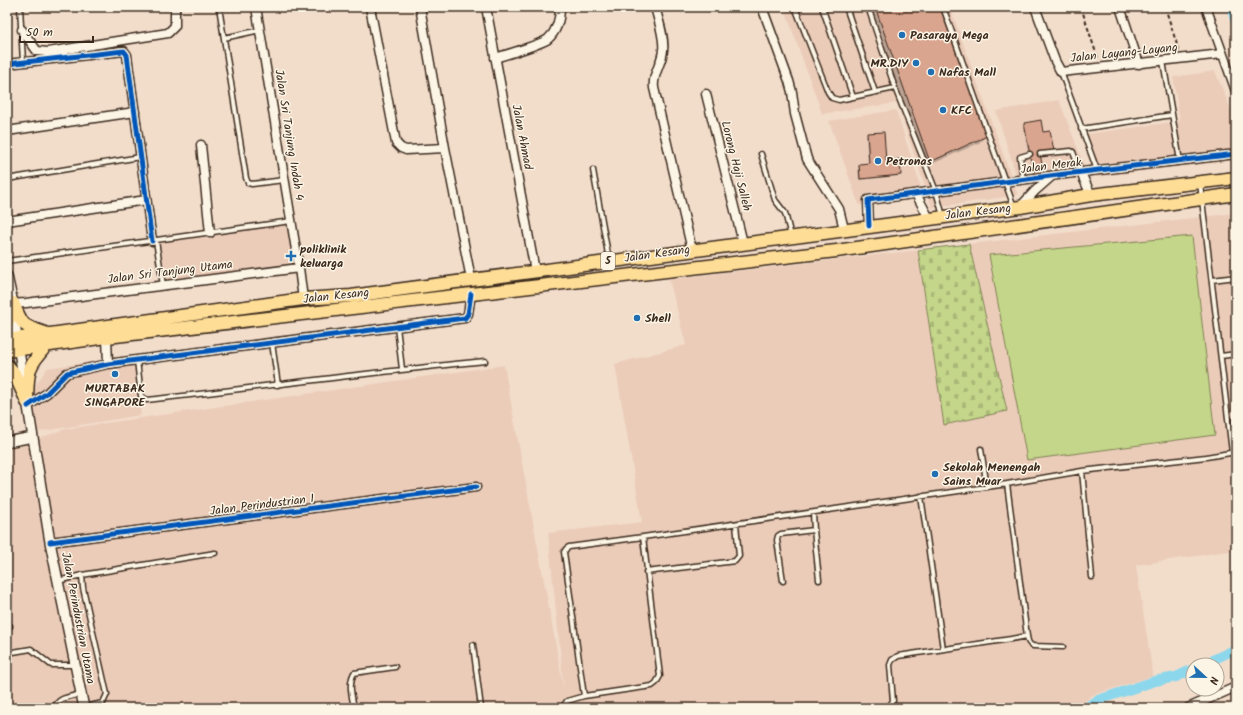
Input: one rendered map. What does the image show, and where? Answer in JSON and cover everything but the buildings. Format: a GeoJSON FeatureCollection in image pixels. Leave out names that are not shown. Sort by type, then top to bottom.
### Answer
{"type":"FeatureCollection","features":[{"type":"Feature","properties":{"kind":"main road","name":"Jalan Kesang"},"geometry":{"type":"LineString","coordinates":[[12,345],[303,299],[350,296],[1017,207],[1091,195],[1236,178]]}},
{"type":"Feature","properties":{"kind":"main road","name":"Jalan Kesang"},"geometry":{"type":"LineString","coordinates":[[47,339],[107,342],[836,251],[1236,194]]}},
{"type":"Feature","properties":{"kind":"main road"},"geometry":{"type":"LineString","coordinates":[[7,324],[10,304]]}},
{"type":"Feature","properties":{"kind":"main road"},"geometry":{"type":"LineString","coordinates":[[10,304],[24,325],[47,339],[28,372],[28,404]]}},
{"type":"Feature","properties":{"kind":"main road"},"geometry":{"type":"LineString","coordinates":[[7,365],[14,373],[28,404]]}},
{"type":"Feature","properties":{"kind":"street"},"geometry":{"type":"LineString","coordinates":[[22,30],[37,51],[48,52],[168,33],[175,26],[175,7]]}},
{"type":"Feature","properties":{"kind":"street","name":"Jalan Sri Tanjung Indah 4"},"geometry":{"type":"LineString","coordinates":[[256,7],[299,268]]}},
{"type":"Feature","properties":{"kind":"street"},"geometry":{"type":"LineString","coordinates":[[370,7],[396,143],[401,148],[406,150],[445,148]]}},
{"type":"Feature","properties":{"kind":"street"},"geometry":{"type":"LineString","coordinates":[[420,7],[445,148],[471,279]]}},
{"type":"Feature","properties":{"kind":"street","name":"Jalan Ahmad"},"geometry":{"type":"LineString","coordinates":[[486,7],[535,271]]}},
{"type":"Feature","properties":{"kind":"street"},"geometry":{"type":"LineString","coordinates":[[495,58],[547,39],[559,21],[560,7]]}},
{"type":"Feature","properties":{"kind":"street"},"geometry":{"type":"LineString","coordinates":[[655,7],[664,48],[653,82],[692,250]]}},
{"type":"Feature","properties":{"kind":"street"},"geometry":{"type":"LineString","coordinates":[[762,7],[789,81],[795,114],[807,159],[839,209],[844,229]]}},
{"type":"Feature","properties":{"kind":"street"},"geometry":{"type":"LineString","coordinates":[[1035,7],[1052,54],[1061,72]]}},
{"type":"Feature","properties":{"kind":"street"},"geometry":{"type":"LineString","coordinates":[[1120,7],[1139,64]]}},
{"type":"Feature","properties":{"kind":"street"},"geometry":{"type":"LineString","coordinates":[[1206,7],[1236,91]]}},
{"type":"Feature","properties":{"kind":"street"},"geometry":{"type":"LineString","coordinates":[[7,64],[124,51],[127,55],[146,200],[154,241]]}},
{"type":"Feature","properties":{"kind":"street","name":"Jalan Layang-Layang"},"geometry":{"type":"LineString","coordinates":[[1061,72],[1222,54]]}},
{"type":"Feature","properties":{"kind":"street","name":"Lorong Haji Salleh"},"geometry":{"type":"LineString","coordinates":[[706,94],[743,243]]}},
{"type":"Feature","properties":{"kind":"street"},"geometry":{"type":"LineString","coordinates":[[7,131],[135,112]]}},
{"type":"Feature","properties":{"kind":"street"},"geometry":{"type":"LineString","coordinates":[[201,145],[210,233]]}},
{"type":"Feature","properties":{"kind":"street","name":"Jalan Merak"},"geometry":{"type":"LineString","coordinates":[[869,226],[868,200],[1081,172],[1236,154]]}},
{"type":"Feature","properties":{"kind":"street"},"geometry":{"type":"LineString","coordinates":[[1081,172],[1091,195]]}},
{"type":"Feature","properties":{"kind":"street"},"geometry":{"type":"LineString","coordinates":[[1017,207],[1052,176]]}},
{"type":"Feature","properties":{"kind":"street"},"geometry":{"type":"LineString","coordinates":[[916,194],[929,218]]}},
{"type":"Feature","properties":{"kind":"street"},"geometry":{"type":"LineString","coordinates":[[7,221],[146,200]]}},
{"type":"Feature","properties":{"kind":"street"},"geometry":{"type":"LineString","coordinates":[[299,268],[303,299]]}},
{"type":"Feature","properties":{"kind":"street","name":"Jalan Sri Tanjung Utama"},"geometry":{"type":"LineString","coordinates":[[10,304],[299,268]]}},
{"type":"Feature","properties":{"kind":"street","name":"Jalan Perindustrian Utama"},"geometry":{"type":"LineString","coordinates":[[7,276],[12,345],[28,404],[50,542],[84,707]]}},
{"type":"Feature","properties":{"kind":"street"},"geometry":{"type":"LineString","coordinates":[[28,404],[47,393],[67,373],[108,362],[137,360],[465,318],[468,314],[470,296]]}},
{"type":"Feature","properties":{"kind":"street"},"geometry":{"type":"LineString","coordinates":[[107,342],[108,362]]}},
{"type":"Feature","properties":{"kind":"street"},"geometry":{"type":"LineString","coordinates":[[7,442],[33,437]]}},
{"type":"Feature","properties":{"kind":"street","name":"Jalan Perindustrian 1"},"geometry":{"type":"LineString","coordinates":[[50,542],[476,487]]}},
{"type":"Feature","properties":{"kind":"street"},"geometry":{"type":"LineString","coordinates":[[1188,708],[1236,687]]}},
{"type":"Feature","properties":{"kind":"lane"},"geometry":{"type":"LineString","coordinates":[[20,7],[23,62]]}},
{"type":"Feature","properties":{"kind":"lane"},"geometry":{"type":"LineString","coordinates":[[219,7],[246,178],[248,183],[252,184],[284,180]]}},
{"type":"Feature","properties":{"kind":"lane"},"geometry":{"type":"LineString","coordinates":[[795,7],[828,92],[832,98],[838,100],[895,88]]}},
{"type":"Feature","properties":{"kind":"lane"},"geometry":{"type":"LineString","coordinates":[[822,7],[853,97]]}},
{"type":"Feature","properties":{"kind":"lane"},"geometry":{"type":"LineString","coordinates":[[846,7],[875,92]]}},
{"type":"Feature","properties":{"kind":"lane"},"geometry":{"type":"LineString","coordinates":[[868,7],[895,88],[936,191],[943,216]]}},
{"type":"Feature","properties":{"kind":"lane"},"geometry":{"type":"LineString","coordinates":[[943,7],[1006,182],[1017,207]]}},
{"type":"Feature","properties":{"kind":"lane"},"geometry":{"type":"LineString","coordinates":[[224,38],[260,30]]}},
{"type":"Feature","properties":{"kind":"lane"},"geometry":{"type":"LineString","coordinates":[[1163,61],[1180,161]]}},
{"type":"Feature","properties":{"kind":"lane","name":"Jalan Layang-Layang"},"geometry":{"type":"LineString","coordinates":[[1061,72],[1097,171]]}},
{"type":"Feature","properties":{"kind":"lane"},"geometry":{"type":"LineString","coordinates":[[1081,129],[1172,115]]}},
{"type":"Feature","properties":{"kind":"lane"},"geometry":{"type":"LineString","coordinates":[[1040,154],[1070,150],[1081,172]]}},
{"type":"Feature","properties":{"kind":"lane"},"geometry":{"type":"LineString","coordinates":[[761,154],[775,200],[785,213],[792,236]]}},
{"type":"Feature","properties":{"kind":"lane"},"geometry":{"type":"LineString","coordinates":[[1023,180],[1020,157],[1030,154]]}},
{"type":"Feature","properties":{"kind":"lane"},"geometry":{"type":"LineString","coordinates":[[7,179],[141,157]]}},
{"type":"Feature","properties":{"kind":"lane"},"geometry":{"type":"LineString","coordinates":[[593,170],[609,261]]}},
{"type":"Feature","properties":{"kind":"lane"},"geometry":{"type":"LineString","coordinates":[[584,696],[564,552],[569,547],[813,513],[1082,471],[1206,457],[1234,452],[1200,183]]}},
{"type":"Feature","properties":{"kind":"lane"},"geometry":{"type":"LineString","coordinates":[[7,261],[291,221]]}},
{"type":"Feature","properties":{"kind":"lane"},"geometry":{"type":"LineString","coordinates":[[154,241],[163,285]]}},
{"type":"Feature","properties":{"kind":"lane"},"geometry":{"type":"LineString","coordinates":[[1212,280],[1236,277]]}},
{"type":"Feature","properties":{"kind":"lane"},"geometry":{"type":"LineString","coordinates":[[397,327],[402,369]]}},
{"type":"Feature","properties":{"kind":"lane"},"geometry":{"type":"LineString","coordinates":[[272,342],[278,385]]}},
{"type":"Feature","properties":{"kind":"lane"},"geometry":{"type":"LineString","coordinates":[[1221,356],[1236,354]]}},
{"type":"Feature","properties":{"kind":"lane"},"geometry":{"type":"LineString","coordinates":[[137,360],[141,396],[147,400],[402,369],[485,361]]}},
{"type":"Feature","properties":{"kind":"lane"},"geometry":{"type":"LineString","coordinates":[[981,449],[987,487]]}},
{"type":"Feature","properties":{"kind":"lane"},"geometry":{"type":"LineString","coordinates":[[1082,471],[1092,576]]}},
{"type":"Feature","properties":{"kind":"lane"},"geometry":{"type":"LineString","coordinates":[[1006,484],[1028,642],[1033,646],[1063,647]]}},
{"type":"Feature","properties":{"kind":"lane"},"geometry":{"type":"LineString","coordinates":[[921,496],[943,649]]}},
{"type":"Feature","properties":{"kind":"lane"},"geometry":{"type":"LineString","coordinates":[[813,513],[819,580]]}},
{"type":"Feature","properties":{"kind":"lane"},"geometry":{"type":"LineString","coordinates":[[646,572],[735,561],[739,556],[736,524]]}},
{"type":"Feature","properties":{"kind":"lane"},"geometry":{"type":"LineString","coordinates":[[783,581],[777,540],[778,536],[781,534],[814,530]]}},
{"type":"Feature","properties":{"kind":"lane"},"geometry":{"type":"LineString","coordinates":[[562,708],[567,701],[584,696],[652,686],[659,680],[660,676],[642,537]]}},
{"type":"Feature","properties":{"kind":"lane"},"geometry":{"type":"LineString","coordinates":[[58,581],[82,575],[215,552]]}},
{"type":"Feature","properties":{"kind":"lane"},"geometry":{"type":"LineString","coordinates":[[82,575],[83,588],[107,694],[103,703],[84,707]]}},
{"type":"Feature","properties":{"kind":"lane"},"geometry":{"type":"LineString","coordinates":[[885,708],[890,706],[893,701],[890,665],[892,660],[898,656],[1027,636]]}},
{"type":"Feature","properties":{"kind":"lane"},"geometry":{"type":"LineString","coordinates":[[473,645],[481,708]]}},
{"type":"Feature","properties":{"kind":"lane"},"geometry":{"type":"LineString","coordinates":[[7,652],[31,649],[51,665],[75,665]]}},
{"type":"Feature","properties":{"kind":"lane"},"geometry":{"type":"LineString","coordinates":[[354,708],[350,684],[354,673],[395,667]]}},
{"type":"Feature","properties":{"kind":"lane"},"geometry":{"type":"LineString","coordinates":[[55,708],[59,700],[81,694]]}},
{"type":"Feature","properties":{"kind":"path"},"geometry":{"type":"LineString","coordinates":[[1081,7],[1101,68]]}},
{"type":"Feature","properties":{"kind":"path"},"geometry":{"type":"LineString","coordinates":[[1165,7],[1182,59]]}},
{"type":"Feature","properties":{"kind":"shaded area"},"geometry":{"type":"Polygon","coordinates":[[[784,7],[950,7],[1018,195],[932,208],[897,103],[822,114],[784,7]]]}},
{"type":"Feature","properties":{"kind":"shaded area"},"geometry":{"type":"Polygon","coordinates":[[[1215,71],[1236,122],[1236,160],[1096,177],[1080,135],[1180,121],[1173,77],[1215,71]]]}},
{"type":"Feature","properties":{"kind":"shaded area"},"geometry":{"type":"Polygon","coordinates":[[[1059,100],[1088,175],[1019,184],[996,111],[1059,100]]]}},
{"type":"Feature","properties":{"kind":"shaded area"},"geometry":{"type":"Polygon","coordinates":[[[896,110],[924,197],[859,205],[829,121],[896,110]]]}},
{"type":"Feature","properties":{"kind":"shaded area","name":"Sekolah Menengah Sains Muar"},"geometry":{"type":"Polygon","coordinates":[[[1236,213],[1236,550],[1136,565],[1153,676],[1093,695],[1077,708],[7,708],[7,448],[21,445],[65,429],[504,365],[564,689],[548,533],[642,522],[615,364],[686,345],[669,279],[918,250],[944,425],[1007,410],[969,244],[1236,213]]]}},
{"type":"Feature","properties":{"kind":"shaded area"},"geometry":{"type":"Polygon","coordinates":[[[287,219],[296,271],[162,289],[154,238],[287,219]]]}},
{"type":"Feature","properties":{"kind":"shaded area"},"geometry":{"type":"Polygon","coordinates":[[[133,356],[141,415],[38,432],[31,393],[47,368],[133,356]]]}},
{"type":"Feature","properties":{"kind":"green space"},"geometry":{"type":"Polygon","coordinates":[[[1192,236],[1215,435],[1027,460],[989,255],[1192,236]]]}},
{"type":"Feature","properties":{"kind":"green space"},"geometry":{"type":"Polygon","coordinates":[[[969,244],[1007,411],[944,425],[918,250],[969,244]]]}},
{"type":"Feature","properties":{"kind":"waterway"},"geometry":{"type":"LineString","coordinates":[[1231,7],[1236,22]]}},
{"type":"Feature","properties":{"kind":"waterway"},"geometry":{"type":"LineString","coordinates":[[1219,657],[1236,649]]}},
{"type":"Feature","properties":{"kind":"waterway"},"geometry":{"type":"LineString","coordinates":[[1085,708],[1098,700],[1155,681],[1176,677],[1185,673]]}},
{"type":"Feature","properties":{"kind":"cycle path"},"geometry":{"type":"LineString","coordinates":[[7,64],[124,51],[127,55],[152,241]]}},
{"type":"Feature","properties":{"kind":"cycle path"},"geometry":{"type":"LineString","coordinates":[[869,226],[868,200],[1065,174],[1236,154]]}},
{"type":"Feature","properties":{"kind":"cycle path"},"geometry":{"type":"LineString","coordinates":[[28,406],[47,393],[67,373],[108,364],[465,318],[468,314],[471,294]]}},
{"type":"Feature","properties":{"kind":"cycle path"},"geometry":{"type":"LineString","coordinates":[[50,542],[476,487]]}},
{"type":"Feature","properties":{"kind":"place","name":"Pasaraya Mega"},"geometry":{"type":"Point","coordinates":[902,35]}},
{"type":"Feature","properties":{"kind":"place","name":"MR.DIY"},"geometry":{"type":"Point","coordinates":[916,63]}},
{"type":"Feature","properties":{"kind":"place","name":"Nafas Mall"},"geometry":{"type":"Point","coordinates":[931,72]}},
{"type":"Feature","properties":{"kind":"place","name":"KFC"},"geometry":{"type":"Point","coordinates":[943,110]}},
{"type":"Feature","properties":{"kind":"place","name":"Petronas"},"geometry":{"type":"Point","coordinates":[878,161]}},
{"type":"Feature","properties":{"kind":"place","name":"poliklinik keluarga"},"geometry":{"type":"Point","coordinates":[291,256]}},
{"type":"Feature","properties":{"kind":"place","name":"Shell"},"geometry":{"type":"Point","coordinates":[637,318]}},
{"type":"Feature","properties":{"kind":"place","name":"MURTABAK SINGAPORE"},"geometry":{"type":"Point","coordinates":[115,374]}},
{"type":"Feature","properties":{"kind":"place","name":"Sekolah Menengah Sains Muar"},"geometry":{"type":"Point","coordinates":[935,474]}}]}
